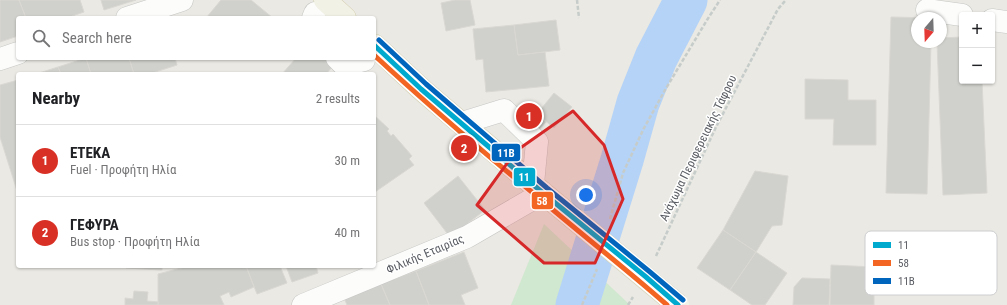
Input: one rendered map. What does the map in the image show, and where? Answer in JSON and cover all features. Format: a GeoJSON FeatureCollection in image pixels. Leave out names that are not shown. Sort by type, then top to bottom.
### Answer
{"type":"FeatureCollection","features":[{"type":"Feature","properties":{"kind":"main road"},"geometry":{"type":"LineString","coordinates":[[318,10],[338,16]]}},
{"type":"Feature","properties":{"kind":"main road"},"geometry":{"type":"LineString","coordinates":[[376,57],[421,89],[538,189],[678,305]]}},
{"type":"Feature","properties":{"kind":"street"},"geometry":{"type":"LineString","coordinates":[[133,16],[182,0]]}},
{"type":"Feature","properties":{"kind":"street"},"geometry":{"type":"LineString","coordinates":[[927,10],[959,15]]}},
{"type":"Feature","properties":{"kind":"street"},"geometry":{"type":"LineString","coordinates":[[995,20],[1007,22]]}},
{"type":"Feature","properties":{"kind":"street"},"geometry":{"type":"LineString","coordinates":[[0,59],[16,54]]}},
{"type":"Feature","properties":{"kind":"street"},"geometry":{"type":"LineString","coordinates":[[339,60],[344,65],[354,60]]}},
{"type":"Feature","properties":{"kind":"street"},"geometry":{"type":"LineString","coordinates":[[462,123],[504,110],[537,142],[538,189]]}},
{"type":"Feature","properties":{"kind":"street","name":"Φιλικής Εταιρίας"},"geometry":{"type":"LineString","coordinates":[[302,305],[467,237],[538,189]]}},
{"type":"Feature","properties":{"kind":"path"},"geometry":{"type":"LineString","coordinates":[[577,0],[579,18]]}},
{"type":"Feature","properties":{"kind":"path"},"geometry":{"type":"LineString","coordinates":[[610,219],[624,173],[644,128],[684,58],[720,0]]}},
{"type":"Feature","properties":{"kind":"path","name":"Ανάχωμα Περιφερειακής Τάφρου"},"geometry":{"type":"LineString","coordinates":[[628,305],[646,277],[716,127],[778,10],[786,0]]}},
{"type":"Feature","properties":{"kind":"path"},"geometry":{"type":"LineString","coordinates":[[582,305],[599,264]]}},
{"type":"Feature","properties":{"kind":"highlighted area"},"geometry":{"type":"Polygon","coordinates":[[[573,111],[604,145],[623,199],[595,263],[544,263],[477,205],[516,151],[573,111]]]}},
{"type":"Feature","properties":{"kind":"green space"},"geometry":{"type":"Polygon","coordinates":[[[544,224],[630,305],[511,305],[544,224]]]}},
{"type":"Feature","properties":{"kind":"building"},"geometry":{"type":"Polygon","coordinates":[[[0,0],[19,0],[25,16],[16,16],[16,37],[0,42],[0,0]]]}},
{"type":"Feature","properties":{"kind":"building"},"geometry":{"type":"Polygon","coordinates":[[[19,0],[80,0],[84,12],[72,16],[25,16],[19,0]]]}},
{"type":"Feature","properties":{"kind":"building"},"geometry":{"type":"Polygon","coordinates":[[[101,0],[136,0],[104,10],[101,0]]]}},
{"type":"Feature","properties":{"kind":"building"},"geometry":{"type":"Polygon","coordinates":[[[221,0],[251,0],[271,16],[208,16],[221,0]]]}},
{"type":"Feature","properties":{"kind":"building"},"geometry":{"type":"Polygon","coordinates":[[[455,0],[470,0],[475,25],[446,31],[441,3],[455,0]]]}},
{"type":"Feature","properties":{"kind":"building"},"geometry":{"type":"Polygon","coordinates":[[[891,17],[911,17],[911,48],[931,48],[927,194],[886,193],[891,17]]]}},
{"type":"Feature","properties":{"kind":"building"},"geometry":{"type":"Polygon","coordinates":[[[556,20],[560,50],[518,55],[514,25],[556,20]]]}},
{"type":"Feature","properties":{"kind":"building"},"geometry":{"type":"Polygon","coordinates":[[[514,25],[518,55],[545,52],[549,86],[486,92],[483,59],[476,60],[473,29],[514,25]]]}},
{"type":"Feature","properties":{"kind":"building"},"geometry":{"type":"Polygon","coordinates":[[[959,37],[959,84],[982,84],[987,193],[943,195],[937,48],[947,48],[947,38],[959,37]]]}},
{"type":"Feature","properties":{"kind":"building"},"geometry":{"type":"Polygon","coordinates":[[[80,60],[87,60],[90,72],[60,72],[58,67],[80,60]]]}},
{"type":"Feature","properties":{"kind":"building"},"geometry":{"type":"Polygon","coordinates":[[[87,60],[130,60],[133,72],[90,72],[87,60]]]}},
{"type":"Feature","properties":{"kind":"building"},"geometry":{"type":"Polygon","coordinates":[[[130,60],[176,60],[177,65],[155,72],[133,72],[130,60]]]}},
{"type":"Feature","properties":{"kind":"building"},"geometry":{"type":"Polygon","coordinates":[[[294,60],[328,60],[334,65],[328,72],[284,72],[294,60]]]}},
{"type":"Feature","properties":{"kind":"building"},"geometry":{"type":"Polygon","coordinates":[[[58,67],[60,72],[42,72],[58,67]]]}},
{"type":"Feature","properties":{"kind":"building"},"geometry":{"type":"Polygon","coordinates":[[[805,79],[848,80],[848,100],[876,100],[876,145],[833,145],[834,119],[805,119],[805,79]]]}},
{"type":"Feature","properties":{"kind":"building"},"geometry":{"type":"Polygon","coordinates":[[[16,81],[16,188],[0,137],[0,85],[16,81]]]}},
{"type":"Feature","properties":{"kind":"building"},"geometry":{"type":"Polygon","coordinates":[[[554,93],[572,107],[554,128],[537,114],[554,93]]]}},
{"type":"Feature","properties":{"kind":"building"},"geometry":{"type":"Polygon","coordinates":[[[524,102],[546,122],[528,142],[506,122],[524,102]]]}},
{"type":"Feature","properties":{"kind":"building"},"geometry":{"type":"Polygon","coordinates":[[[376,117],[389,129],[387,131],[391,136],[393,134],[412,156],[409,159],[414,165],[376,191],[376,117]]]}},
{"type":"Feature","properties":{"kind":"building"},"geometry":{"type":"Polygon","coordinates":[[[755,171],[788,176],[782,225],[772,226],[756,252],[723,230],[755,171]]]}},
{"type":"Feature","properties":{"kind":"building"},"geometry":{"type":"Polygon","coordinates":[[[458,176],[485,210],[450,237],[424,203],[458,176]]]}},
{"type":"Feature","properties":{"kind":"building"},"geometry":{"type":"Polygon","coordinates":[[[723,230],[756,252],[730,290],[697,268],[723,230]]]}},
{"type":"Feature","properties":{"kind":"building"},"geometry":{"type":"Polygon","coordinates":[[[464,252],[478,288],[461,295],[465,305],[429,305],[416,271],[464,252]]]}},
{"type":"Feature","properties":{"kind":"building"},"geometry":{"type":"Polygon","coordinates":[[[756,252],[787,273],[765,305],[752,305],[730,290],[756,252]]]}},
{"type":"Feature","properties":{"kind":"building"},"geometry":{"type":"Polygon","coordinates":[[[831,265],[865,267],[865,295],[874,295],[874,305],[830,305],[831,265]]]}},
{"type":"Feature","properties":{"kind":"building"},"geometry":{"type":"Polygon","coordinates":[[[126,268],[162,268],[162,270],[126,268]]]}},
{"type":"Feature","properties":{"kind":"building"},"geometry":{"type":"Polygon","coordinates":[[[181,268],[247,268],[254,287],[231,297],[229,292],[220,296],[224,305],[158,305],[158,274],[181,268]]]}},
{"type":"Feature","properties":{"kind":"building"},"geometry":{"type":"Polygon","coordinates":[[[247,268],[281,268],[287,283],[257,294],[247,268]]]}},
{"type":"Feature","properties":{"kind":"building"},"geometry":{"type":"Polygon","coordinates":[[[287,268],[317,268],[318,273],[292,282],[287,268]]]}},
{"type":"Feature","properties":{"kind":"building"},"geometry":{"type":"Polygon","coordinates":[[[416,271],[429,305],[390,305],[381,284],[416,271]]]}},
{"type":"Feature","properties":{"kind":"building"},"geometry":{"type":"Polygon","coordinates":[[[802,278],[830,279],[829,305],[793,305],[794,287],[802,278]]]}},
{"type":"Feature","properties":{"kind":"building"},"geometry":{"type":"Polygon","coordinates":[[[381,284],[390,305],[347,305],[344,298],[381,284]]]}},
{"type":"Feature","properties":{"kind":"building"},"geometry":{"type":"Polygon","coordinates":[[[134,291],[148,292],[147,301],[159,302],[158,305],[125,305],[125,298],[133,299],[134,291]]]}},
{"type":"Feature","properties":{"kind":"waterway"},"geometry":{"type":"LineString","coordinates":[[577,305],[638,103],[656,58],[686,0]]}},
{"type":"Feature","properties":{"kind":"transit line","name":"11Β"},"geometry":{"type":"LineString","coordinates":[[379,40],[426,84],[547,188],[683,300]]}},
{"type":"Feature","properties":{"kind":"transit line","name":"11"},"geometry":{"type":"LineString","coordinates":[[376,47],[421,89],[678,305]]}},
{"type":"Feature","properties":{"kind":"transit line","name":"58"},"geometry":{"type":"LineString","coordinates":[[376,57],[414,92],[476,145],[667,305]]}},
{"type":"Feature","properties":{"kind":"place","name":"ΕΤΕΚΑ"},"geometry":{"type":"Point","coordinates":[529,116]}},
{"type":"Feature","properties":{"kind":"place","name":"ΓΕΦΥΡΑ"},"geometry":{"type":"Point","coordinates":[464,148]}}]}
